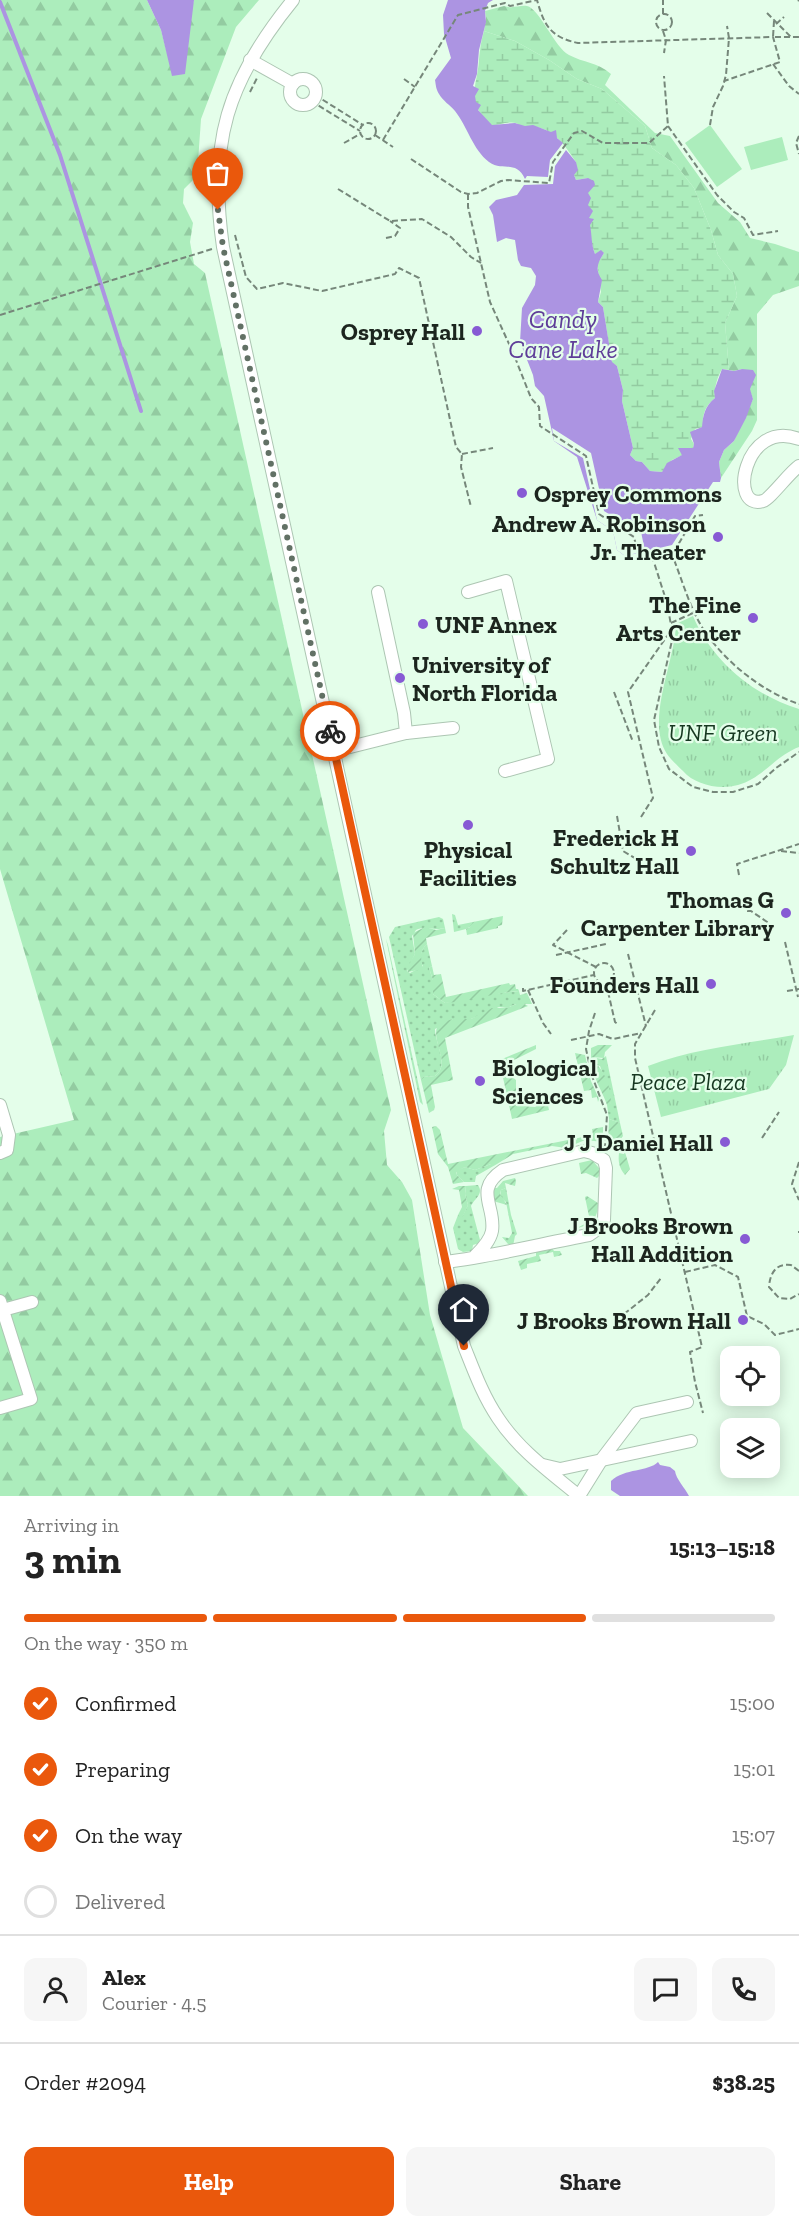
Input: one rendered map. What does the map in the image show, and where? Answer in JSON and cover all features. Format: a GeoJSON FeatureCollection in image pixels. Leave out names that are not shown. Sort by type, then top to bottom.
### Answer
{"type":"FeatureCollection","features":[{"type":"Feature","properties":{"kind":"street"},"geometry":{"type":"LineString","coordinates":[[294,0],[250,60],[232,98],[223,130],[217,176],[218,210],[223,247],[464,1346],[475,1374],[498,1418],[517,1442],[579,1496],[602,1459],[637,1413],[687,1402]]}},
{"type":"Feature","properties":{"kind":"street"},"geometry":{"type":"LineString","coordinates":[[250,60],[293,84]]}},
{"type":"Feature","properties":{"kind":"street"},"geometry":{"type":"LineString","coordinates":[[301,79],[309,81],[314,87],[313,98],[301,104],[294,101],[290,94],[293,84],[301,79]]}},
{"type":"Feature","properties":{"kind":"street"},"geometry":{"type":"LineString","coordinates":[[799,439],[776,437],[761,444],[750,456],[743,484],[747,497],[752,501],[762,502],[770,497],[799,466]]}},
{"type":"Feature","properties":{"kind":"street"},"geometry":{"type":"LineString","coordinates":[[468,592],[506,581],[548,759],[505,771]]}},
{"type":"Feature","properties":{"kind":"street"},"geometry":{"type":"LineString","coordinates":[[378,592],[404,713],[406,733]]}},
{"type":"Feature","properties":{"kind":"street"},"geometry":{"type":"LineString","coordinates":[[334,751],[406,733],[453,728]]}},
{"type":"Feature","properties":{"kind":"street"},"geometry":{"type":"LineString","coordinates":[[0,1105],[9,1142],[8,1150],[0,1153]]}},
{"type":"Feature","properties":{"kind":"street"},"geometry":{"type":"LineString","coordinates":[[445,1263],[515,1251],[589,1235],[599,1228],[604,1220],[606,1168],[604,1160],[592,1153],[584,1152],[503,1170],[495,1176],[487,1191],[492,1231],[503,1245],[515,1251]]}},
{"type":"Feature","properties":{"kind":"street"},"geometry":{"type":"LineString","coordinates":[[473,1258],[486,1244],[492,1231]]}},
{"type":"Feature","properties":{"kind":"street"},"geometry":{"type":"LineString","coordinates":[[0,1408],[31,1399],[2,1305],[32,1302]]}},
{"type":"Feature","properties":{"kind":"street"},"geometry":{"type":"LineString","coordinates":[[541,1465],[560,1469],[691,1441]]}},
{"type":"Feature","properties":{"kind":"path"},"geometry":{"type":"LineString","coordinates":[[383,140],[458,15],[505,3],[510,6],[537,0],[544,24],[555,35],[578,43],[799,37]]}},
{"type":"Feature","properties":{"kind":"path"},"geometry":{"type":"LineString","coordinates":[[663,0],[663,14]]}},
{"type":"Feature","properties":{"kind":"path"},"geometry":{"type":"LineString","coordinates":[[767,13],[791,37]]}},
{"type":"Feature","properties":{"kind":"path"},"geometry":{"type":"LineString","coordinates":[[663,31],[669,29],[672,22],[670,17],[663,14],[658,16],[656,23],[663,31],[666,40],[664,53]]}},
{"type":"Feature","properties":{"kind":"path"},"geometry":{"type":"LineString","coordinates":[[775,22],[784,17]]}},
{"type":"Feature","properties":{"kind":"path"},"geometry":{"type":"LineString","coordinates":[[724,81],[780,62],[773,37],[775,22]]}},
{"type":"Feature","properties":{"kind":"path"},"geometry":{"type":"LineString","coordinates":[[710,125],[713,107],[724,81],[729,38],[727,26]]}},
{"type":"Feature","properties":{"kind":"path"},"geometry":{"type":"LineString","coordinates":[[773,64],[789,86],[799,94]]}},
{"type":"Feature","properties":{"kind":"path"},"geometry":{"type":"LineString","coordinates":[[247,94],[258,75],[261,75]]}},
{"type":"Feature","properties":{"kind":"path"},"geometry":{"type":"LineString","coordinates":[[664,76],[668,126],[717,195],[734,212],[744,218],[753,235],[778,231]]}},
{"type":"Feature","properties":{"kind":"path"},"geometry":{"type":"LineString","coordinates":[[404,79],[415,87]]}},
{"type":"Feature","properties":{"kind":"path"},"geometry":{"type":"LineString","coordinates":[[313,98],[363,125],[369,123],[374,126],[375,135]]}},
{"type":"Feature","properties":{"kind":"path"},"geometry":{"type":"LineString","coordinates":[[313,98],[360,132],[363,138],[368,139],[375,135]]}},
{"type":"Feature","properties":{"kind":"path"},"geometry":{"type":"LineString","coordinates":[[344,143],[360,132],[363,125]]}},
{"type":"Feature","properties":{"kind":"path"},"geometry":{"type":"LineString","coordinates":[[411,159],[461,192],[477,193],[501,181],[549,183],[553,162],[574,133],[582,131],[603,143],[649,142],[668,126]]}},
{"type":"Feature","properties":{"kind":"path"},"geometry":{"type":"LineString","coordinates":[[375,135],[393,147]]}},
{"type":"Feature","properties":{"kind":"path"},"geometry":{"type":"LineString","coordinates":[[799,136],[796,143],[799,154]]}},
{"type":"Feature","properties":{"kind":"path"},"geometry":{"type":"LineString","coordinates":[[338,189],[400,228],[395,236],[386,238]]}},
{"type":"Feature","properties":{"kind":"path"},"geometry":{"type":"LineString","coordinates":[[468,194],[468,207],[490,302],[531,398],[539,407],[540,426],[586,456],[599,514],[634,537],[639,558],[675,550],[695,516],[703,514]]}},
{"type":"Feature","properties":{"kind":"path"},"geometry":{"type":"LineString","coordinates":[[390,221],[422,219],[451,237],[471,257],[481,263]]}},
{"type":"Feature","properties":{"kind":"path"},"geometry":{"type":"LineString","coordinates":[[233,230],[239,243],[246,278],[256,289],[284,283],[322,291],[395,274],[399,268],[419,278],[456,447],[462,454],[461,467],[471,507]]}},
{"type":"Feature","properties":{"kind":"path"},"geometry":{"type":"LineString","coordinates":[[0,315],[213,249]]}},
{"type":"Feature","properties":{"kind":"path"},"geometry":{"type":"LineString","coordinates":[[462,454],[493,448]]}},
{"type":"Feature","properties":{"kind":"path"},"geometry":{"type":"LineString","coordinates":[[671,552],[699,621],[720,650],[741,671],[765,688],[799,704]]}},
{"type":"Feature","properties":{"kind":"path"},"geometry":{"type":"LineString","coordinates":[[652,556],[674,636],[654,720],[659,747],[669,770],[693,787],[713,792],[733,792],[758,784],[776,768],[799,753]]}},
{"type":"Feature","properties":{"kind":"path"},"geometry":{"type":"LineString","coordinates":[[671,623],[695,612]]}},
{"type":"Feature","properties":{"kind":"path"},"geometry":{"type":"LineString","coordinates":[[641,817],[653,798],[628,692],[672,629]]}},
{"type":"Feature","properties":{"kind":"path"},"geometry":{"type":"LineString","coordinates":[[614,692],[633,742]]}},
{"type":"Feature","properties":{"kind":"path"},"geometry":{"type":"LineString","coordinates":[[616,816],[623,851],[648,866]]}},
{"type":"Feature","properties":{"kind":"path"},"geometry":{"type":"LineString","coordinates":[[739,874],[737,864],[799,844]]}},
{"type":"Feature","properties":{"kind":"path"},"geometry":{"type":"LineString","coordinates":[[779,851],[799,853]]}},
{"type":"Feature","properties":{"kind":"path"},"geometry":{"type":"LineString","coordinates":[[747,911],[776,928]]}},
{"type":"Feature","properties":{"kind":"path"},"geometry":{"type":"LineString","coordinates":[[567,930],[553,945],[596,967]]}},
{"type":"Feature","properties":{"kind":"path"},"geometry":{"type":"LineString","coordinates":[[785,942],[798,997]]}},
{"type":"Feature","properties":{"kind":"path"},"geometry":{"type":"LineString","coordinates":[[556,955],[606,944]]}},
{"type":"Feature","properties":{"kind":"path"},"geometry":{"type":"LineString","coordinates":[[628,954],[646,1026]]}},
{"type":"Feature","properties":{"kind":"path"},"geometry":{"type":"LineString","coordinates":[[594,975],[596,967],[604,962],[613,967],[614,976],[606,983]]}},
{"type":"Feature","properties":{"kind":"path"},"geometry":{"type":"LineString","coordinates":[[594,975],[599,981],[606,983]]}},
{"type":"Feature","properties":{"kind":"path"},"geometry":{"type":"LineString","coordinates":[[523,988],[523,991],[594,975]]}},
{"type":"Feature","properties":{"kind":"path"},"geometry":{"type":"LineString","coordinates":[[606,983],[615,1023],[619,1025]]}},
{"type":"Feature","properties":{"kind":"path"},"geometry":{"type":"LineString","coordinates":[[787,991],[799,989]]}},
{"type":"Feature","properties":{"kind":"path"},"geometry":{"type":"LineString","coordinates":[[528,990],[543,1023],[551,1034]]}},
{"type":"Feature","properties":{"kind":"path"},"geometry":{"type":"LineString","coordinates":[[638,992],[649,990]]}},
{"type":"Feature","properties":{"kind":"path"},"geometry":{"type":"LineString","coordinates":[[655,1010],[635,1044],[635,1058],[702,1347],[690,1353],[694,1382],[703,1413]]}},
{"type":"Feature","properties":{"kind":"path"},"geometry":{"type":"LineString","coordinates":[[595,1013],[586,1049],[592,1076],[607,1115],[605,1147]]}},
{"type":"Feature","properties":{"kind":"path"},"geometry":{"type":"LineString","coordinates":[[572,1041],[599,1034],[613,1039],[641,1033]]}},
{"type":"Feature","properties":{"kind":"path"},"geometry":{"type":"LineString","coordinates":[[762,1138],[779,1112]]}},
{"type":"Feature","properties":{"kind":"path"},"geometry":{"type":"LineString","coordinates":[[799,1162],[792,1184],[799,1200]]}},
{"type":"Feature","properties":{"kind":"path"},"geometry":{"type":"LineString","coordinates":[[799,1264],[798,1269],[786,1264],[775,1269],[770,1287],[779,1298],[790,1299],[799,1294]]}},
{"type":"Feature","properties":{"kind":"path"},"geometry":{"type":"LineString","coordinates":[[685,1272],[715,1265],[738,1277],[747,1316],[764,1324],[775,1335],[799,1329]]}},
{"type":"Feature","properties":{"kind":"path"},"geometry":{"type":"LineString","coordinates":[[624,1314],[648,1295],[660,1278]]}},
{"type":"Feature","properties":{"kind":"green space"},"geometry":{"type":"Polygon","coordinates":[[[0,0],[147,0],[161,30],[173,76],[194,0],[259,0],[236,27],[201,119],[197,176],[184,189],[183,203],[193,223],[190,242],[194,264],[205,273],[391,1110],[384,1131],[387,1165],[402,1182],[412,1200],[430,1315],[463,1428],[528,1496],[0,1496],[0,1137],[74,1120],[0,869],[0,0]]]}},
{"type":"Feature","properties":{"kind":"green space"},"geometry":{"type":"Polygon","coordinates":[[[504,6],[532,8],[564,51],[575,58],[601,67],[611,74],[605,85],[655,133],[670,136],[718,203],[740,222],[750,238],[799,252],[799,286],[773,295],[757,314],[757,420],[721,478],[719,462],[724,450],[734,441],[753,399],[742,369],[729,370],[725,323],[737,296],[733,274],[718,255],[711,230],[694,188],[676,165],[652,148],[645,126],[602,89],[577,79],[515,41],[484,31],[485,11],[504,6]]]}},
{"type":"Feature","properties":{"kind":"green space"},"geometry":{"type":"Polygon","coordinates":[[[484,31],[515,41],[577,79],[602,89],[645,126],[652,148],[676,165],[694,188],[711,230],[718,255],[733,274],[737,296],[725,323],[729,370],[722,369],[720,372],[715,387],[715,398],[705,411],[703,427],[695,429],[691,439],[694,444],[693,448],[679,448],[683,455],[672,460],[662,472],[650,471],[642,462],[636,461],[630,455],[633,448],[622,401],[623,390],[617,366],[612,363],[603,307],[598,302],[601,292],[597,264],[604,253],[595,254],[591,237],[588,217],[588,178],[576,180],[574,175],[576,162],[561,141],[549,132],[513,123],[492,126],[483,117],[475,102],[474,94],[484,31]]]}},
{"type":"Feature","properties":{"kind":"green space"},"geometry":{"type":"Polygon","coordinates":[[[710,125],[742,169],[717,187],[685,143],[710,125]]]}},
{"type":"Feature","properties":{"kind":"green space"},"geometry":{"type":"Polygon","coordinates":[[[782,137],[788,160],[751,170],[744,147],[782,137]]]}},
{"type":"Feature","properties":{"kind":"green space","name":"UNF Green"},"geometry":{"type":"Polygon","coordinates":[[[693,616],[711,648],[736,674],[766,695],[799,709],[799,747],[747,782],[738,785],[723,787],[694,780],[670,758],[661,740],[660,708],[676,624],[693,616]]]}},
{"type":"Feature","properties":{"kind":"green space"},"geometry":{"type":"Polygon","coordinates":[[[452,914],[455,915],[458,925],[473,922],[473,925],[454,932],[452,914]]]}},
{"type":"Feature","properties":{"kind":"green space"},"geometry":{"type":"Polygon","coordinates":[[[503,916],[502,925],[498,928],[467,935],[466,929],[473,922],[503,916]]]}},
{"type":"Feature","properties":{"kind":"green space"},"geometry":{"type":"Polygon","coordinates":[[[439,917],[443,919],[445,928],[419,929],[412,936],[415,954],[407,971],[410,973],[423,966],[421,955],[427,944],[432,966],[429,968],[433,980],[433,994],[445,1003],[519,991],[520,995],[527,993],[532,1004],[499,1007],[471,1019],[453,1019],[435,1029],[442,1060],[441,1066],[435,1076],[423,1077],[421,1080],[389,937],[395,927],[439,917]]]}},
{"type":"Feature","properties":{"kind":"green space"},"geometry":{"type":"Polygon","coordinates":[[[425,927],[436,930],[445,928],[446,933],[426,938],[427,944],[421,956],[423,969],[408,972],[407,968],[415,954],[413,933],[425,927]]]}},
{"type":"Feature","properties":{"kind":"green space"},"geometry":{"type":"Polygon","coordinates":[[[386,939],[388,945],[423,1105],[420,1102],[386,939]]]}},
{"type":"Feature","properties":{"kind":"green space"},"geometry":{"type":"Polygon","coordinates":[[[432,966],[434,975],[441,974],[446,997],[509,983],[510,985],[515,984],[519,991],[445,1003],[433,994],[433,980],[429,968],[432,966]]]}},
{"type":"Feature","properties":{"kind":"green space"},"geometry":{"type":"Polygon","coordinates":[[[521,1002],[528,1006],[445,1038],[453,1080],[431,1085],[435,1107],[429,1113],[421,1080],[423,1077],[435,1076],[442,1064],[436,1036],[439,1023],[453,1019],[471,1019],[492,1008],[507,1008],[521,1002]]]}},
{"type":"Feature","properties":{"kind":"green space","name":"Peace Plaza"},"geometry":{"type":"Polygon","coordinates":[[[794,1035],[786,1065],[769,1089],[661,1117],[648,1066],[702,1051],[794,1035]]]}},
{"type":"Feature","properties":{"kind":"green space"},"geometry":{"type":"Polygon","coordinates":[[[536,1045],[536,1049],[510,1062],[497,1061],[536,1045]]]}},
{"type":"Feature","properties":{"kind":"green space"},"geometry":{"type":"Polygon","coordinates":[[[598,1045],[612,1045],[605,1052],[604,1058],[591,1057],[591,1048],[598,1045]]]}},
{"type":"Feature","properties":{"kind":"green space"},"geometry":{"type":"Polygon","coordinates":[[[575,1053],[585,1055],[591,1081],[599,1099],[598,1102],[597,1097],[592,1098],[591,1090],[584,1091],[575,1053]]]}},
{"type":"Feature","properties":{"kind":"green space"},"geometry":{"type":"Polygon","coordinates":[[[606,1056],[620,1123],[609,1119],[607,1105],[610,1105],[610,1095],[607,1085],[600,1066],[591,1064],[591,1057],[602,1059],[606,1056]]]}},
{"type":"Feature","properties":{"kind":"green space"},"geometry":{"type":"Polygon","coordinates":[[[594,1063],[601,1070],[607,1082],[611,1095],[610,1105],[607,1105],[594,1075],[591,1064],[594,1063]]]}},
{"type":"Feature","properties":{"kind":"green space"},"geometry":{"type":"Polygon","coordinates":[[[502,1073],[509,1074],[516,1080],[516,1098],[522,1106],[535,1107],[547,1100],[549,1110],[512,1119],[502,1073]]]}},
{"type":"Feature","properties":{"kind":"green space"},"geometry":{"type":"Polygon","coordinates":[[[609,1119],[620,1123],[623,1136],[615,1147],[608,1144],[609,1119]]]}},
{"type":"Feature","properties":{"kind":"green space"},"geometry":{"type":"Polygon","coordinates":[[[436,1126],[440,1130],[448,1164],[593,1135],[592,1129],[603,1127],[603,1142],[585,1140],[566,1148],[552,1146],[513,1154],[497,1164],[475,1170],[465,1167],[456,1172],[464,1182],[453,1184],[448,1167],[438,1154],[432,1127],[436,1126]]]}},
{"type":"Feature","properties":{"kind":"green space"},"geometry":{"type":"Polygon","coordinates":[[[625,1152],[630,1169],[625,1175],[620,1167],[619,1153],[624,1154],[625,1152]]]}},
{"type":"Feature","properties":{"kind":"green space"},"geometry":{"type":"Polygon","coordinates":[[[592,1160],[599,1168],[600,1175],[597,1178],[586,1173],[581,1174],[579,1163],[592,1160]]]}},
{"type":"Feature","properties":{"kind":"green space"},"geometry":{"type":"Polygon","coordinates":[[[497,1164],[476,1176],[475,1182],[464,1182],[457,1175],[456,1171],[465,1167],[475,1170],[497,1164]]]}},
{"type":"Feature","properties":{"kind":"green space"},"geometry":{"type":"Polygon","coordinates":[[[515,1178],[515,1186],[505,1183],[506,1188],[501,1190],[500,1194],[507,1205],[493,1201],[494,1188],[497,1188],[503,1181],[515,1178]]]}},
{"type":"Feature","properties":{"kind":"green space"},"geometry":{"type":"Polygon","coordinates":[[[478,1185],[480,1191],[471,1206],[480,1240],[479,1243],[473,1245],[472,1251],[463,1252],[458,1249],[453,1228],[458,1215],[463,1215],[468,1205],[465,1194],[466,1186],[478,1185]]]}},
{"type":"Feature","properties":{"kind":"green space"},"geometry":{"type":"Polygon","coordinates":[[[466,1186],[465,1194],[468,1205],[463,1216],[460,1217],[458,1215],[462,1207],[459,1190],[452,1189],[466,1186]]]}},
{"type":"Feature","properties":{"kind":"green space"},"geometry":{"type":"Polygon","coordinates":[[[506,1188],[517,1234],[513,1246],[502,1237],[509,1238],[512,1233],[506,1202],[500,1197],[501,1190],[506,1188]]]}},
{"type":"Feature","properties":{"kind":"green space"},"geometry":{"type":"Polygon","coordinates":[[[585,1197],[598,1203],[597,1213],[590,1223],[577,1228],[590,1221],[585,1197]]]}},
{"type":"Feature","properties":{"kind":"green space"},"geometry":{"type":"Polygon","coordinates":[[[552,1248],[554,1251],[560,1251],[562,1255],[554,1257],[553,1252],[539,1255],[541,1261],[527,1264],[527,1268],[521,1270],[518,1261],[536,1256],[536,1251],[552,1248]]]}},
{"type":"Feature","properties":{"kind":"water"},"geometry":{"type":"Polygon","coordinates":[[[147,0],[194,0],[185,74],[172,76],[161,30],[147,0]]]}},
{"type":"Feature","properties":{"kind":"water"},"geometry":{"type":"Polygon","coordinates":[[[448,0],[493,0],[488,3],[485,11],[486,22],[473,86],[479,89],[475,96],[476,102],[481,105],[478,110],[492,125],[515,123],[525,126],[533,125],[551,132],[556,130],[557,138],[563,143],[550,160],[548,177],[527,176],[525,179],[518,169],[489,162],[474,145],[455,111],[439,94],[435,80],[451,58],[444,34],[443,15],[448,0]]]}},
{"type":"Feature","properties":{"kind":"water","name":"Candy Cane Lake"},"geometry":{"type":"Polygon","coordinates":[[[566,150],[576,162],[578,170],[574,175],[576,180],[588,178],[594,181],[595,185],[588,193],[591,198],[588,205],[593,211],[589,218],[594,219],[590,225],[595,254],[601,250],[604,253],[598,266],[598,273],[602,280],[598,302],[603,307],[612,362],[617,366],[623,390],[622,401],[633,448],[630,455],[636,461],[642,462],[650,471],[662,472],[667,463],[682,455],[678,448],[693,448],[690,432],[702,427],[705,411],[715,398],[714,391],[722,369],[753,370],[756,375],[750,389],[753,399],[746,418],[734,441],[724,450],[719,462],[720,482],[713,482],[672,545],[625,556],[617,550],[613,531],[597,520],[577,457],[554,441],[544,396],[535,386],[520,342],[522,308],[535,285],[536,276],[531,268],[521,266],[515,240],[506,238],[497,242],[493,215],[489,207],[496,200],[517,195],[524,185],[553,184],[555,166],[566,150]]]}},
{"type":"Feature","properties":{"kind":"water"},"geometry":{"type":"Polygon","coordinates":[[[658,1462],[675,1471],[689,1496],[620,1496],[611,1490],[611,1481],[617,1477],[658,1462]]]}},
{"type":"Feature","properties":{"kind":"pier"},"geometry":{"type":"Polygon","coordinates":[[[552,428],[591,453],[604,511],[620,521],[628,520],[640,527],[645,551],[625,556],[617,550],[613,531],[597,520],[583,458],[554,441],[552,428]]]}},
{"type":"Feature","properties":{"kind":"waterway"},"geometry":{"type":"LineString","coordinates":[[0,2],[60,155],[141,411]]}},
{"type":"Feature","properties":{"kind":"way so far"},"geometry":{"type":"LineString","coordinates":[[218,210],[223,247],[330,731]]}},
{"type":"Feature","properties":{"kind":"place","name":"Osprey Hall"},"geometry":{"type":"Point","coordinates":[477,331]}},
{"type":"Feature","properties":{"kind":"place","name":"Osprey Commons"},"geometry":{"type":"Point","coordinates":[522,493]}},
{"type":"Feature","properties":{"kind":"place","name":"Andrew A. Robinson Jr. Theater"},"geometry":{"type":"Point","coordinates":[718,537]}},
{"type":"Feature","properties":{"kind":"place","name":"The Fine Arts Center"},"geometry":{"type":"Point","coordinates":[753,618]}},
{"type":"Feature","properties":{"kind":"place","name":"UNF Annex"},"geometry":{"type":"Point","coordinates":[423,624]}},
{"type":"Feature","properties":{"kind":"place","name":"University of North Florida"},"geometry":{"type":"Point","coordinates":[400,678]}},
{"type":"Feature","properties":{"kind":"place","name":"Physical Facilities"},"geometry":{"type":"Point","coordinates":[468,825]}},
{"type":"Feature","properties":{"kind":"place","name":"Frederick H Schultz Hall"},"geometry":{"type":"Point","coordinates":[691,851]}},
{"type":"Feature","properties":{"kind":"place","name":"Thomas G Carpenter Library"},"geometry":{"type":"Point","coordinates":[786,913]}},
{"type":"Feature","properties":{"kind":"place","name":"Founders Hall"},"geometry":{"type":"Point","coordinates":[711,984]}},
{"type":"Feature","properties":{"kind":"place","name":"Biological Sciences"},"geometry":{"type":"Point","coordinates":[480,1081]}},
{"type":"Feature","properties":{"kind":"place","name":"J J Daniel Hall"},"geometry":{"type":"Point","coordinates":[725,1142]}},
{"type":"Feature","properties":{"kind":"place","name":"J Brooks Brown Hall Addition"},"geometry":{"type":"Point","coordinates":[745,1239]}},
{"type":"Feature","properties":{"kind":"place","name":"J Brooks Brown Hall"},"geometry":{"type":"Point","coordinates":[743,1320]}},
{"type":"Feature","properties":{"kind":"route"},"geometry":{"type":"LineString","coordinates":[[330,731],[464,1346]]}}]}
